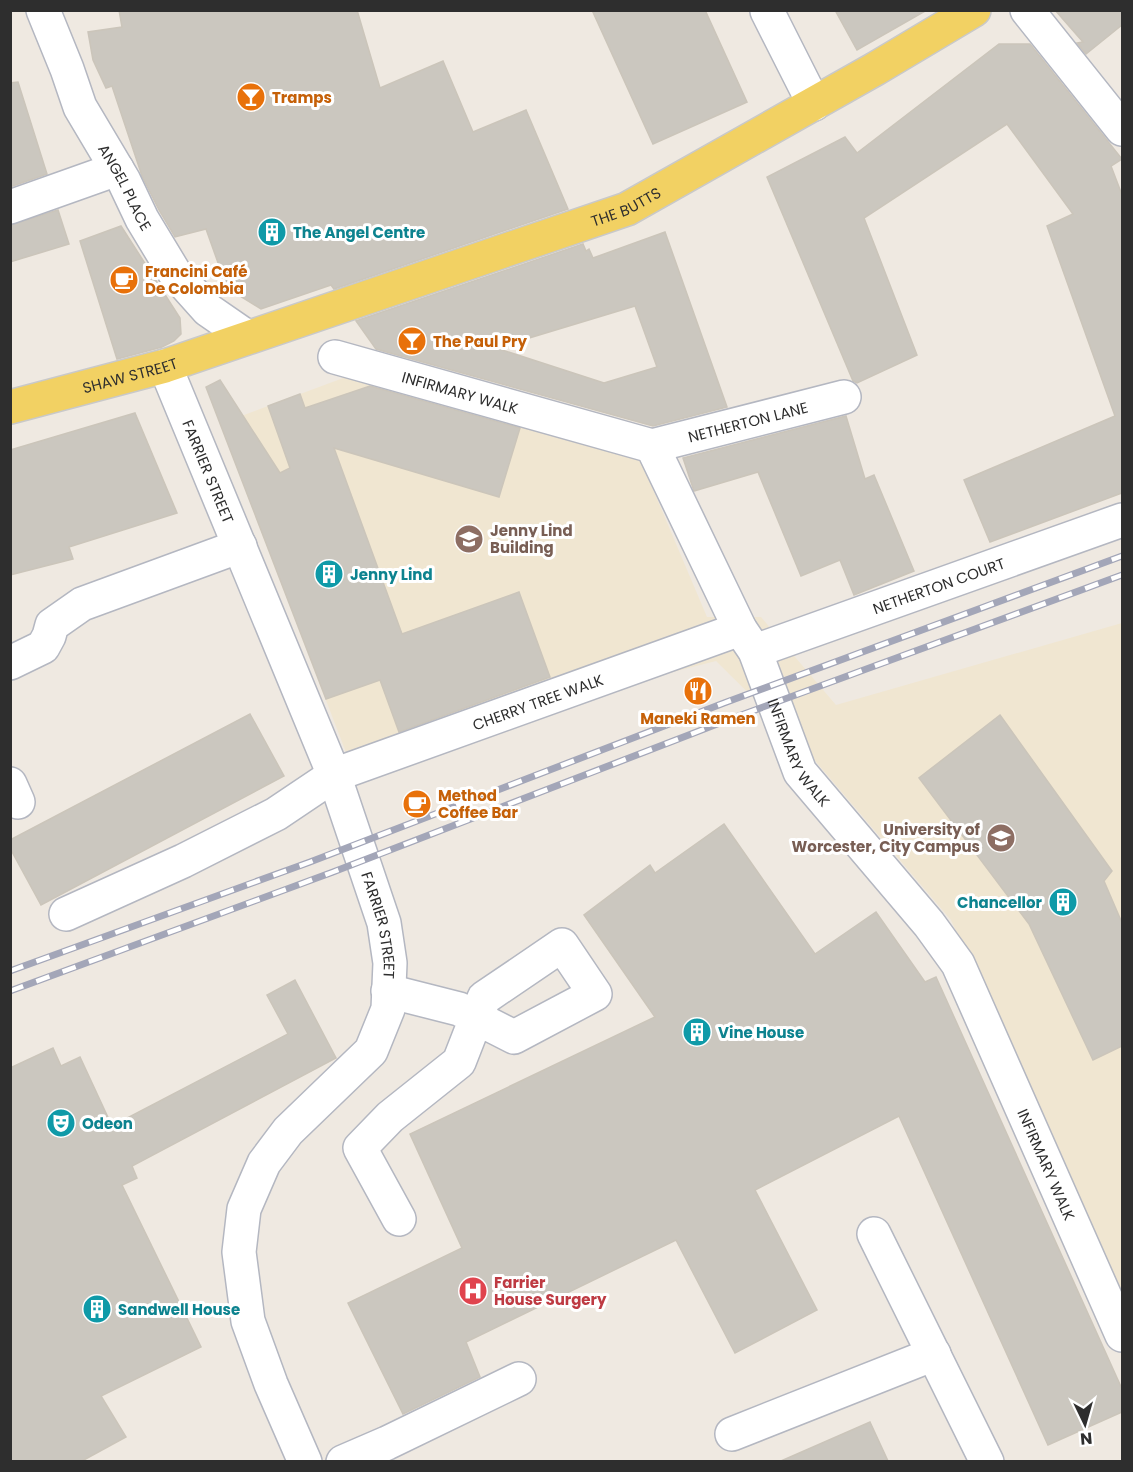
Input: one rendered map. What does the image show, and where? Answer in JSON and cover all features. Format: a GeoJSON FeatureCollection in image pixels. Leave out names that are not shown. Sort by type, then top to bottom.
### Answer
{"type":"FeatureCollection","features":[{"type":"Feature","properties":{"kind":"main road","name":"THE BUTTS"},"geometry":{"type":"LineString","coordinates":[[247,337],[627,209],[814,104],[974,10]]}},
{"type":"Feature","properties":{"kind":"main road","name":"SHAW STREET"},"geometry":{"type":"LineString","coordinates":[[10,407],[165,366],[247,337]]}},
{"type":"Feature","properties":{"kind":"street","name":"ANGEL PLACE"},"geometry":{"type":"LineString","coordinates":[[43,10],[64,60],[80,107],[174,272],[208,310],[247,337]]}},
{"type":"Feature","properties":{"kind":"street"},"geometry":{"type":"LineString","coordinates":[[1027,10],[1122,129]]}},
{"type":"Feature","properties":{"kind":"street"},"geometry":{"type":"LineString","coordinates":[[767,11],[814,104]]}},
{"type":"Feature","properties":{"kind":"street"},"geometry":{"type":"LineString","coordinates":[[10,207],[117,169]]}},
{"type":"Feature","properties":{"kind":"street","name":"INFIRMARY WALK"},"geometry":{"type":"LineString","coordinates":[[335,357],[652,446],[748,640],[800,772],[929,924],[958,964],[1122,1335]]}},
{"type":"Feature","properties":{"kind":"street","name":"FARRIER STREET"},"geometry":{"type":"LineString","coordinates":[[165,366],[334,776],[384,923],[390,963],[388,1009],[371,1051],[288,1131],[264,1163],[244,1209],[238,1252],[248,1321],[271,1384],[305,1461]]}},
{"type":"Feature","properties":{"kind":"street","name":"NETHERTON LANE"},"geometry":{"type":"LineString","coordinates":[[652,446],[844,397]]}},
{"type":"Feature","properties":{"kind":"street","name":"NETHERTON COURT"},"geometry":{"type":"LineString","coordinates":[[748,640],[1122,520]]}},
{"type":"Feature","properties":{"kind":"street"},"geometry":{"type":"LineString","coordinates":[[10,663],[43,647],[52,625],[82,604],[240,546]]}},
{"type":"Feature","properties":{"kind":"street","name":"CHERRY TREE WALK"},"geometry":{"type":"LineString","coordinates":[[66,914],[183,861],[276,814],[334,776],[748,640]]}},
{"type":"Feature","properties":{"kind":"street"},"geometry":{"type":"LineString","coordinates":[[388,991],[459,1009],[475,1018],[459,1062],[390,1117],[360,1148],[399,1219]]}},
{"type":"Feature","properties":{"kind":"street"},"geometry":{"type":"LineString","coordinates":[[874,1234],[987,1461]]}},
{"type":"Feature","properties":{"kind":"street"},"geometry":{"type":"LineString","coordinates":[[732,1434],[934,1354]]}},
{"type":"Feature","properties":{"kind":"street"},"geometry":{"type":"LineString","coordinates":[[343,1461],[387,1443],[519,1379]]}},
{"type":"Feature","properties":{"kind":"shaded area","name":"University of Worcester, City Campus"},"geometry":{"type":"Polygon","coordinates":[[[362,371],[641,461],[707,617],[761,617],[836,705],[1122,623],[1122,1297],[951,920],[805,749],[716,661],[347,755],[220,424],[362,371]]]}},
{"type":"Feature","properties":{"kind":"building"},"geometry":{"type":"Polygon","coordinates":[[[119,10],[357,10],[380,88],[443,61],[473,132],[526,110],[568,209],[334,289],[331,285],[261,309],[227,288],[206,229],[175,237],[142,176],[112,86],[106,88],[93,60],[88,32],[122,27],[119,10]]]}},
{"type":"Feature","properties":{"kind":"building"},"geometry":{"type":"Polygon","coordinates":[[[592,10],[705,10],[747,102],[653,144],[592,10]]]}},
{"type":"Feature","properties":{"kind":"building"},"geometry":{"type":"Polygon","coordinates":[[[835,10],[927,10],[857,50],[835,10]]]}},
{"type":"Feature","properties":{"kind":"building"},"geometry":{"type":"Polygon","coordinates":[[[1055,10],[1122,10],[1122,25],[1086,54],[1077,43],[1083,42],[1055,10]]]}},
{"type":"Feature","properties":{"kind":"building"},"geometry":{"type":"Polygon","coordinates":[[[999,44],[1030,44],[1122,159],[1111,166],[1122,195],[1122,493],[990,542],[964,480],[1115,416],[1047,226],[1073,214],[1007,124],[864,218],[917,355],[857,383],[853,381],[767,177],[845,137],[857,153],[999,44]]]}},
{"type":"Feature","properties":{"kind":"building"},"geometry":{"type":"Polygon","coordinates":[[[18,82],[47,174],[10,187],[10,83],[18,82]]]}},
{"type":"Feature","properties":{"kind":"building"},"geometry":{"type":"Polygon","coordinates":[[[58,210],[69,244],[10,262],[10,225],[58,210]]]}},
{"type":"Feature","properties":{"kind":"building","name":"Francini Café De Colombia"},"geometry":{"type":"Polygon","coordinates":[[[121,226],[180,318],[181,334],[174,341],[162,347],[117,359],[80,241],[121,226]]]}},
{"type":"Feature","properties":{"kind":"building"},"geometry":{"type":"Polygon","coordinates":[[[665,232],[727,407],[653,426],[376,349],[356,321],[583,244],[586,251],[589,249],[593,258],[665,232]],[[635,306],[496,348],[604,383],[657,367],[635,306]]]}},
{"type":"Feature","properties":{"kind":"building","name":"Jenny Lind"},"geometry":{"type":"Polygon","coordinates":[[[220,380],[280,473],[290,468],[268,406],[300,394],[305,408],[370,386],[520,428],[499,497],[334,448],[402,634],[519,592],[550,677],[399,732],[380,680],[326,699],[206,387],[220,380]]]}},
{"type":"Feature","properties":{"kind":"building"},"geometry":{"type":"Polygon","coordinates":[[[135,413],[177,513],[69,547],[73,559],[10,575],[10,450],[135,413]]]}},
{"type":"Feature","properties":{"kind":"building"},"geometry":{"type":"Polygon","coordinates":[[[846,416],[865,479],[874,475],[914,571],[854,595],[840,560],[801,576],[758,472],[694,491],[683,458],[846,416]]]}},
{"type":"Feature","properties":{"kind":"building"},"geometry":{"type":"Polygon","coordinates":[[[250,714],[284,776],[41,905],[10,848],[10,840],[250,714]]]}},
{"type":"Feature","properties":{"kind":"building","name":"Chancellor"},"geometry":{"type":"Polygon","coordinates":[[[1000,715],[1112,871],[1104,881],[1122,923],[1122,1046],[1093,1060],[1029,924],[919,778],[1000,715]]]}},
{"type":"Feature","properties":{"kind":"building"},"geometry":{"type":"Polygon","coordinates":[[[724,824],[815,954],[876,912],[925,982],[936,977],[1122,1389],[1122,1412],[1048,1445],[899,1116],[755,1190],[817,1310],[735,1353],[676,1240],[466,1342],[480,1377],[403,1414],[348,1303],[462,1248],[410,1134],[655,1017],[584,915],[650,865],[655,873],[724,824]]]}},
{"type":"Feature","properties":{"kind":"building"},"geometry":{"type":"Polygon","coordinates":[[[295,980],[336,1058],[132,1166],[137,1178],[122,1185],[201,1347],[101,1396],[126,1437],[82,1461],[10,1461],[10,1068],[53,1048],[61,1066],[80,1057],[112,1126],[288,1034],[267,995],[295,980]]]}},
{"type":"Feature","properties":{"kind":"building"},"geometry":{"type":"Polygon","coordinates":[[[870,1422],[888,1461],[781,1461],[870,1422]]]}},
{"type":"Feature","properties":{"kind":"railway"},"geometry":{"type":"LineString","coordinates":[[10,971],[310,862],[724,703],[1122,556]]}},
{"type":"Feature","properties":{"kind":"railway"},"geometry":{"type":"LineString","coordinates":[[10,991],[333,872],[725,721],[1122,575]]}},
{"type":"Feature","properties":{"kind":"place","name":"Tramps"},"geometry":{"type":"Point","coordinates":[251,97]}},
{"type":"Feature","properties":{"kind":"place","name":"The Angel Centre"},"geometry":{"type":"Point","coordinates":[272,232]}},
{"type":"Feature","properties":{"kind":"place","name":"Francini Café De Colombia"},"geometry":{"type":"Point","coordinates":[124,280]}},
{"type":"Feature","properties":{"kind":"place","name":"The Paul Pry"},"geometry":{"type":"Point","coordinates":[412,341]}},
{"type":"Feature","properties":{"kind":"place","name":"Jenny Lind Building"},"geometry":{"type":"Point","coordinates":[469,539]}},
{"type":"Feature","properties":{"kind":"place","name":"Jenny Lind"},"geometry":{"type":"Point","coordinates":[329,574]}},
{"type":"Feature","properties":{"kind":"place","name":"Maneki Ramen"},"geometry":{"type":"Point","coordinates":[698,691]}},
{"type":"Feature","properties":{"kind":"place","name":"Method Coffee Bar"},"geometry":{"type":"Point","coordinates":[417,804]}},
{"type":"Feature","properties":{"kind":"place","name":"University of Worcester, City Campus"},"geometry":{"type":"Point","coordinates":[1001,838]}},
{"type":"Feature","properties":{"kind":"place","name":"Chancellor"},"geometry":{"type":"Point","coordinates":[1063,902]}},
{"type":"Feature","properties":{"kind":"place","name":"Vine House"},"geometry":{"type":"Point","coordinates":[697,1032]}},
{"type":"Feature","properties":{"kind":"place","name":"Odeon"},"geometry":{"type":"Point","coordinates":[61,1123]}},
{"type":"Feature","properties":{"kind":"place","name":"Farrier House Surgery"},"geometry":{"type":"Point","coordinates":[473,1291]}},
{"type":"Feature","properties":{"kind":"place","name":"Sandwell House"},"geometry":{"type":"Point","coordinates":[97,1309]}}]}
